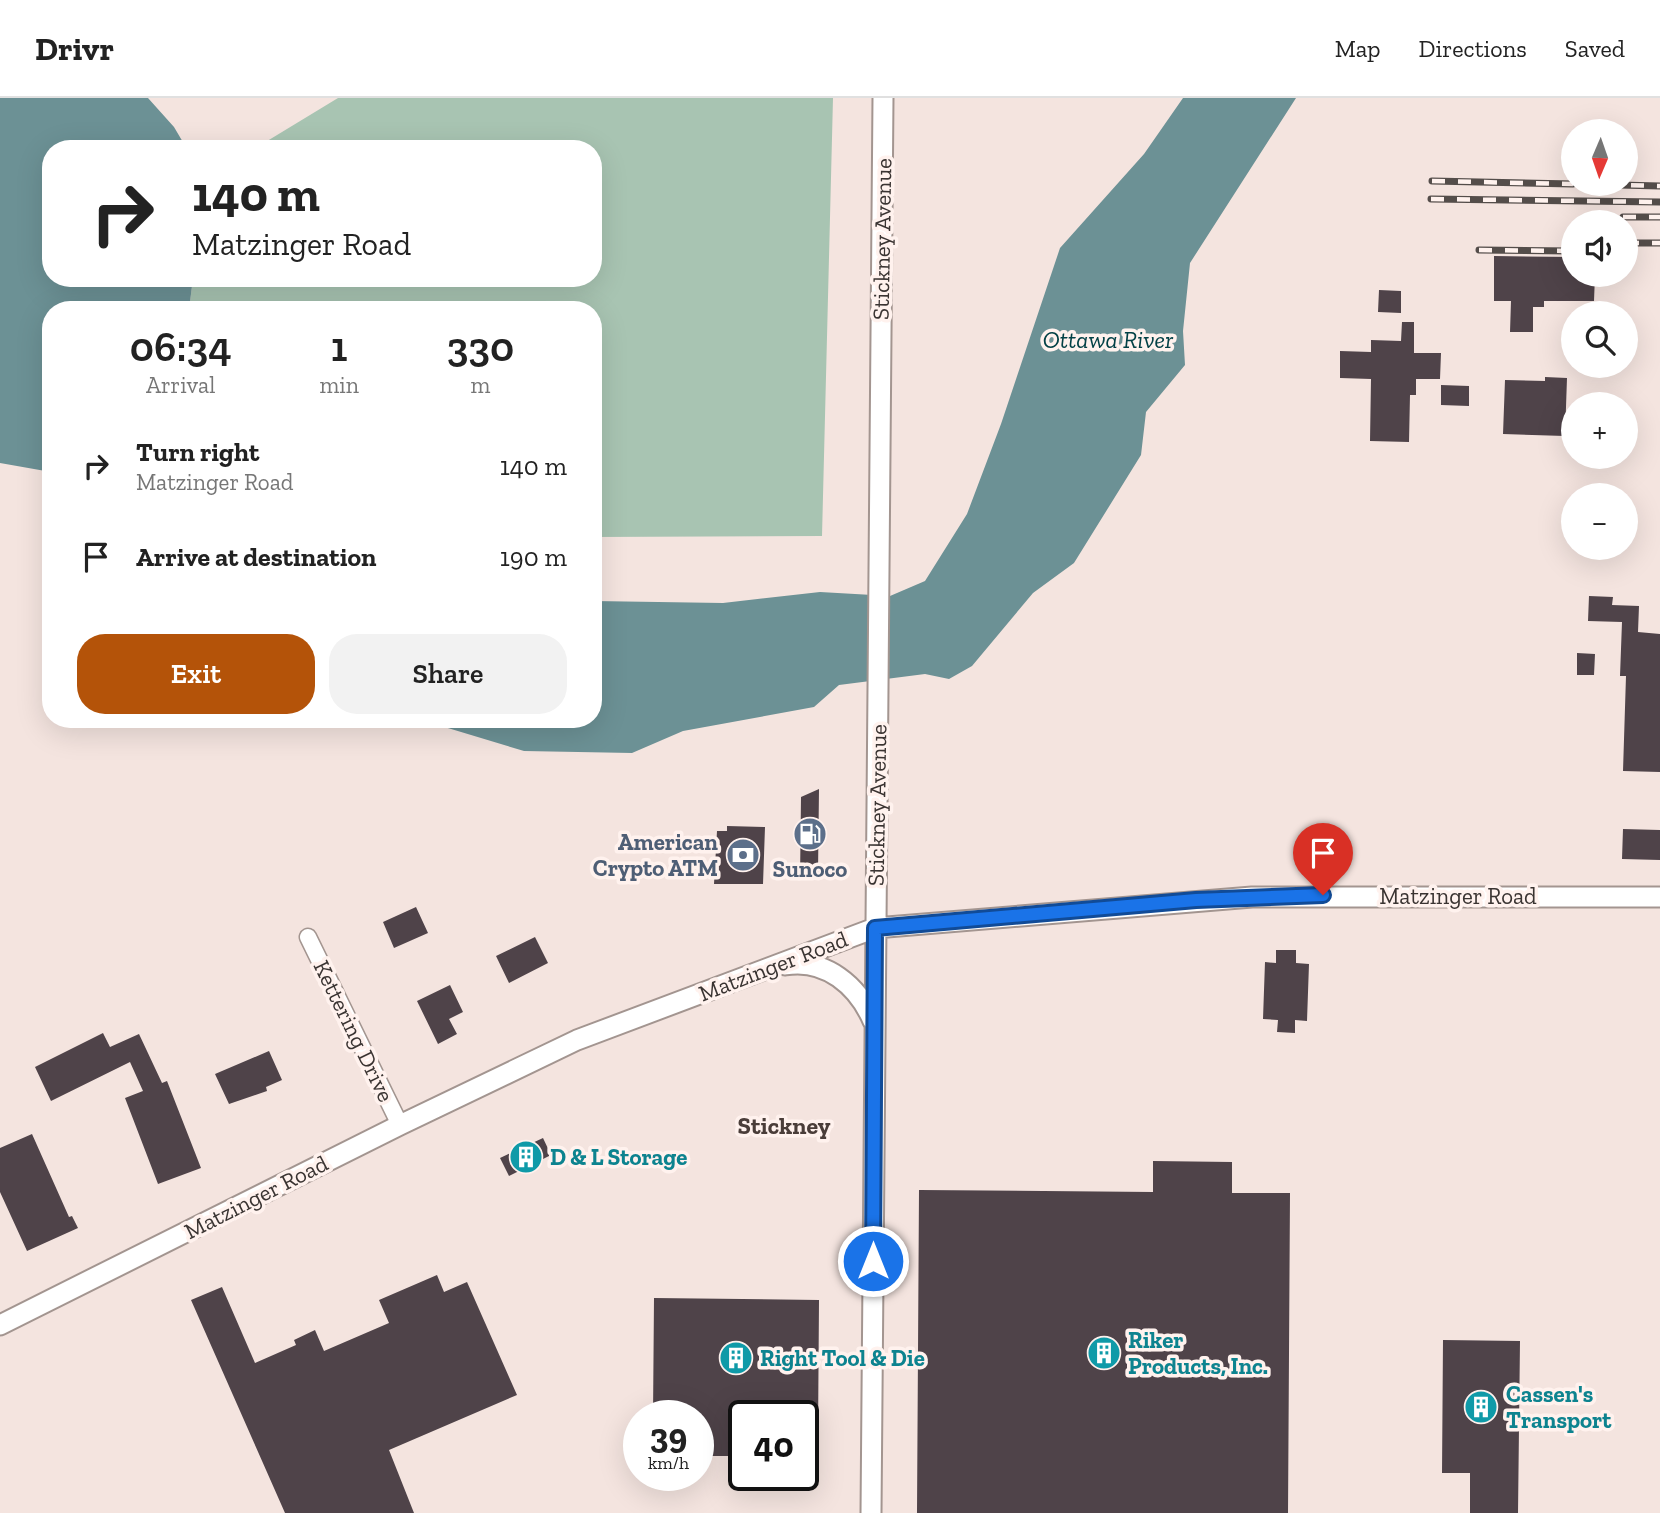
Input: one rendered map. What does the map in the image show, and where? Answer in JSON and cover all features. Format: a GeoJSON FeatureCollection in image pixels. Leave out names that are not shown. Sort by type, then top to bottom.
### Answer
{"type":"FeatureCollection","features":[{"type":"Feature","properties":{"kind":"street","name":"Stickney Avenue"},"geometry":{"type":"LineString","coordinates":[[871,1513],[883,98]]}},
{"type":"Feature","properties":{"kind":"street","name":"Matzinger Road"},"geometry":{"type":"LineString","coordinates":[[0,1325],[400,1125],[577,1040],[875,928],[1252,897],[1660,897]]}},
{"type":"Feature","properties":{"kind":"street","name":"Kettering Drive"},"geometry":{"type":"LineString","coordinates":[[308,937],[400,1125]]}},
{"type":"Feature","properties":{"kind":"street"},"geometry":{"type":"LineString","coordinates":[[767,968],[793,964],[817,966],[841,977],[861,998],[874,1025]]}},
{"type":"Feature","properties":{"kind":"green space"},"geometry":{"type":"Polygon","coordinates":[[[338,98],[833,98],[822,536],[602,537],[602,301],[190,301],[192,287],[602,287],[602,140],[269,140],[338,98]]]}},
{"type":"Feature","properties":{"kind":"water"},"geometry":{"type":"Polygon","coordinates":[[[0,98],[148,98],[174,127],[182,140],[42,140],[42,287],[192,287],[190,301],[42,301],[42,470],[0,463],[0,98]]]}},
{"type":"Feature","properties":{"kind":"water","name":"Ottawa River"},"geometry":{"type":"Polygon","coordinates":[[[1183,98],[1296,98],[1190,263],[1183,331],[1185,365],[1146,412],[1141,455],[1074,563],[1033,593],[972,666],[949,679],[925,674],[839,685],[814,707],[683,731],[632,753],[524,751],[448,728],[602,728],[602,601],[723,603],[820,592],[890,596],[925,581],[967,514],[1001,424],[1060,248],[1144,154],[1183,98]]]}},
{"type":"Feature","properties":{"kind":"building"},"geometry":{"type":"Polygon","coordinates":[[[1494,256],[1561,257],[1561,287],[1595,287],[1594,301],[1544,301],[1544,307],[1533,307],[1533,332],[1510,332],[1511,301],[1494,301],[1494,256]]]}},
{"type":"Feature","properties":{"kind":"building"},"geometry":{"type":"Polygon","coordinates":[[[1379,290],[1401,291],[1401,313],[1378,312],[1379,290]]]}},
{"type":"Feature","properties":{"kind":"building"},"geometry":{"type":"Polygon","coordinates":[[[1402,322],[1414,322],[1414,353],[1441,353],[1440,379],[1416,379],[1416,395],[1410,395],[1409,442],[1370,441],[1371,379],[1340,378],[1340,351],[1371,352],[1371,340],[1401,341],[1402,322]]]}},
{"type":"Feature","properties":{"kind":"building"},"geometry":{"type":"Polygon","coordinates":[[[1545,377],[1567,378],[1567,392],[1561,392],[1561,436],[1503,434],[1505,380],[1545,381],[1545,377]]]}},
{"type":"Feature","properties":{"kind":"building"},"geometry":{"type":"Polygon","coordinates":[[[1441,385],[1469,386],[1469,406],[1441,405],[1441,385]]]}},
{"type":"Feature","properties":{"kind":"building"},"geometry":{"type":"Polygon","coordinates":[[[1589,596],[1613,597],[1612,605],[1639,606],[1638,632],[1660,634],[1660,772],[1623,771],[1626,676],[1620,676],[1622,622],[1588,621],[1589,596]]]}},
{"type":"Feature","properties":{"kind":"building"},"geometry":{"type":"Polygon","coordinates":[[[1577,653],[1595,654],[1594,675],[1577,675],[1577,653]]]}},
{"type":"Feature","properties":{"kind":"building","name":"Sunoco"},"geometry":{"type":"Polygon","coordinates":[[[819,789],[818,873],[800,880],[801,797],[819,789]]]}},
{"type":"Feature","properties":{"kind":"building","name":"American Crypto ATM"},"geometry":{"type":"Polygon","coordinates":[[[727,826],[765,827],[763,884],[714,884],[717,831],[727,831],[727,826]]]}},
{"type":"Feature","properties":{"kind":"building"},"geometry":{"type":"Polygon","coordinates":[[[1623,829],[1660,830],[1660,860],[1622,859],[1623,829]]]}},
{"type":"Feature","properties":{"kind":"building"},"geometry":{"type":"Polygon","coordinates":[[[416,907],[428,933],[394,948],[383,922],[416,907]]]}},
{"type":"Feature","properties":{"kind":"building"},"geometry":{"type":"Polygon","coordinates":[[[535,937],[548,963],[509,983],[496,956],[535,937]]]}},
{"type":"Feature","properties":{"kind":"building"},"geometry":{"type":"Polygon","coordinates":[[[1276,950],[1296,950],[1296,963],[1309,964],[1307,1021],[1295,1020],[1295,1033],[1277,1032],[1278,1020],[1263,1019],[1265,962],[1276,963],[1276,950]]]}},
{"type":"Feature","properties":{"kind":"building"},"geometry":{"type":"Polygon","coordinates":[[[450,985],[463,1012],[449,1019],[457,1034],[438,1044],[417,1001],[450,985]]]}},
{"type":"Feature","properties":{"kind":"building"},"geometry":{"type":"Polygon","coordinates":[[[103,1033],[110,1047],[139,1034],[162,1083],[167,1081],[201,1168],[158,1184],[125,1098],[143,1091],[130,1062],[51,1101],[35,1067],[103,1033]]]}},
{"type":"Feature","properties":{"kind":"building"},"geometry":{"type":"Polygon","coordinates":[[[269,1051],[282,1080],[266,1087],[267,1091],[229,1104],[215,1074],[269,1051]]]}},
{"type":"Feature","properties":{"kind":"building"},"geometry":{"type":"Polygon","coordinates":[[[32,1134],[69,1217],[72,1216],[78,1228],[27,1251],[0,1192],[0,1148],[32,1134]]]}},
{"type":"Feature","properties":{"kind":"building","name":"D & L Storage"},"geometry":{"type":"Polygon","coordinates":[[[543,1138],[551,1155],[509,1176],[500,1158],[543,1138]]]}},
{"type":"Feature","properties":{"kind":"building","name":"Riker Products, Inc."},"geometry":{"type":"Polygon","coordinates":[[[1153,1161],[1232,1162],[1232,1193],[1290,1193],[1288,1513],[917,1513],[919,1190],[1153,1192],[1153,1161]]]}},
{"type":"Feature","properties":{"kind":"building"},"geometry":{"type":"Polygon","coordinates":[[[437,1275],[444,1292],[467,1282],[517,1395],[389,1450],[414,1513],[285,1513],[191,1300],[222,1287],[255,1363],[296,1345],[294,1340],[315,1330],[324,1351],[389,1323],[379,1300],[437,1275]]]}},
{"type":"Feature","properties":{"kind":"building","name":"Right Tool & Die"},"geometry":{"type":"Polygon","coordinates":[[[654,1298],[819,1300],[818,1400],[728,1400],[728,1456],[714,1456],[714,1400],[653,1400],[654,1298]]]}},
{"type":"Feature","properties":{"kind":"building","name":"Cassen's Transport"},"geometry":{"type":"Polygon","coordinates":[[[1443,1340],[1520,1341],[1518,1513],[1470,1513],[1470,1473],[1442,1473],[1443,1340]]]}},
{"type":"Feature","properties":{"kind":"railway"},"geometry":{"type":"LineString","coordinates":[[1432,181],[1561,184]]}},
{"type":"Feature","properties":{"kind":"railway"},"geometry":{"type":"LineString","coordinates":[[1638,185],[1660,186]]}},
{"type":"Feature","properties":{"kind":"railway"},"geometry":{"type":"LineString","coordinates":[[1431,199],[1660,202]]}},
{"type":"Feature","properties":{"kind":"railway"},"geometry":{"type":"LineString","coordinates":[[1638,217],[1660,217]]}},
{"type":"Feature","properties":{"kind":"railway"},"geometry":{"type":"LineString","coordinates":[[1638,243],[1660,243]]}},
{"type":"Feature","properties":{"kind":"railway"},"geometry":{"type":"LineString","coordinates":[[1479,250],[1561,251]]}},
{"type":"Feature","properties":{"kind":"place","name":"Sunoco"},"geometry":{"type":"Point","coordinates":[810,834]}},
{"type":"Feature","properties":{"kind":"place","name":"American Crypto ATM"},"geometry":{"type":"Point","coordinates":[743,855]}},
{"type":"Feature","properties":{"kind":"place","name":"D & L Storage"},"geometry":{"type":"Point","coordinates":[526,1157]}},
{"type":"Feature","properties":{"kind":"place","name":"Riker Products, Inc."},"geometry":{"type":"Point","coordinates":[1104,1353]}},
{"type":"Feature","properties":{"kind":"place","name":"Right Tool & Die"},"geometry":{"type":"Point","coordinates":[736,1358]}},
{"type":"Feature","properties":{"kind":"place","name":"Cassen's Transport"},"geometry":{"type":"Point","coordinates":[1481,1407]}},
{"type":"Feature","properties":{"kind":"district","name":"Stickney"},"geometry":{"type":"Point","coordinates":[784,1125]}},
{"type":"Feature","properties":{"kind":"route"},"geometry":{"type":"LineString","coordinates":[[873,1261],[875,928],[1196,900],[1323,895]]}}]}
